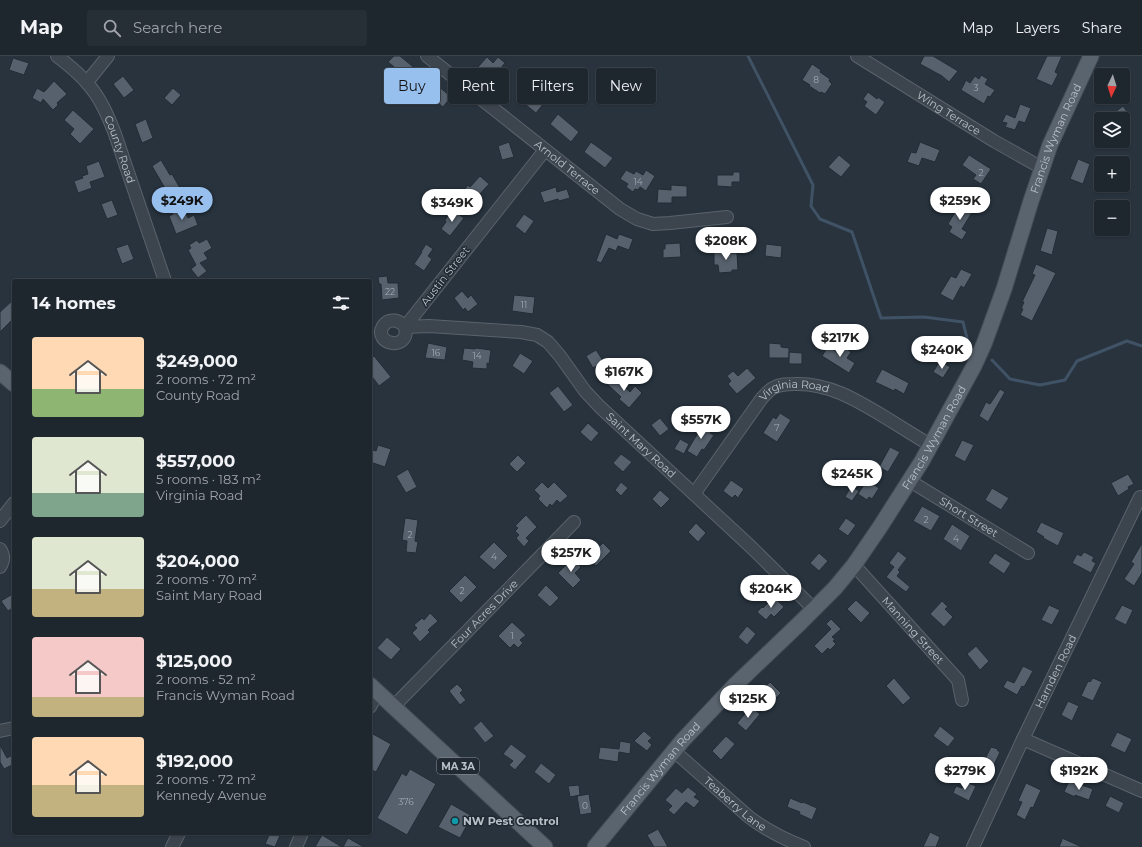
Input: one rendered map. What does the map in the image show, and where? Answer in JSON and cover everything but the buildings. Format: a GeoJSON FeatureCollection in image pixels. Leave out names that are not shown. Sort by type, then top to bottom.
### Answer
{"type":"FeatureCollection","features":[{"type":"Feature","properties":{"kind":"main road","name":"Francis Wyman Road"},"geometry":{"type":"LineString","coordinates":[[595,847],[674,751],[734,686],[835,588],[854,565],[910,481],[974,366],[988,336],[1042,168],[1056,132],[1091,56]]}},
{"type":"Feature","properties":{"kind":"main road"},"geometry":{"type":"LineString","coordinates":[[0,372],[12,382]]}},
{"type":"Feature","properties":{"kind":"main road","name":"MA 3A"},"geometry":{"type":"LineString","coordinates":[[374,688],[545,847]]}},
{"type":"Feature","properties":{"kind":"street","name":"County Road"},"geometry":{"type":"LineString","coordinates":[[56,56],[87,82],[102,106],[113,130],[164,279]]}},
{"type":"Feature","properties":{"kind":"street"},"geometry":{"type":"LineString","coordinates":[[87,82],[108,56]]}},
{"type":"Feature","properties":{"kind":"street","name":"Arnold Terrace"},"geometry":{"type":"LineString","coordinates":[[427,56],[620,209],[633,217],[653,224],[727,217]]}},
{"type":"Feature","properties":{"kind":"street","name":"Wing Terrace"},"geometry":{"type":"LineString","coordinates":[[858,56],[988,137],[1042,168]]}},
{"type":"Feature","properties":{"kind":"street","name":"Austin Street"},"geometry":{"type":"LineString","coordinates":[[405,327],[545,150]]}},
{"type":"Feature","properties":{"kind":"street","name":"Saint Mary Road"},"geometry":{"type":"LineString","coordinates":[[405,327],[429,326],[521,332],[533,334],[544,339],[560,356],[595,402],[750,546],[814,609]]}},
{"type":"Feature","properties":{"kind":"street","name":"Virginia Road"},"geometry":{"type":"LineString","coordinates":[[694,494],[762,398],[774,387],[782,385],[803,384],[829,388],[858,401],[930,445]]}},
{"type":"Feature","properties":{"kind":"street","name":"Short Street"},"geometry":{"type":"LineString","coordinates":[[910,481],[1028,553]]}},
{"type":"Feature","properties":{"kind":"street","name":"Harnden Road"},"geometry":{"type":"LineString","coordinates":[[973,847],[1023,739],[1140,498]]}},
{"type":"Feature","properties":{"kind":"street"},"geometry":{"type":"LineString","coordinates":[[0,521],[12,506]]}},
{"type":"Feature","properties":{"kind":"street","name":"Four Acres Drive"},"geometry":{"type":"LineString","coordinates":[[394,706],[574,522]]}},
{"type":"Feature","properties":{"kind":"street"},"geometry":{"type":"LineString","coordinates":[[0,549],[4,557],[0,567]]}},
{"type":"Feature","properties":{"kind":"street","name":"Manning Street"},"geometry":{"type":"LineString","coordinates":[[854,565],[958,679],[962,700]]}},
{"type":"Feature","properties":{"kind":"street"},"geometry":{"type":"LineString","coordinates":[[0,731],[12,728]]}},
{"type":"Feature","properties":{"kind":"street"},"geometry":{"type":"LineString","coordinates":[[1023,739],[1142,791]]}},
{"type":"Feature","properties":{"kind":"street","name":"Teaberry Lane"},"geometry":{"type":"LineString","coordinates":[[674,751],[759,825],[804,847]]}},
{"type":"Feature","properties":{"kind":"street"},"geometry":{"type":"LineString","coordinates":[[172,847],[178,835]]}},
{"type":"Feature","properties":{"kind":"street"},"geometry":{"type":"LineString","coordinates":[[296,847],[301,835]]}},
{"type":"Feature","properties":{"kind":"waterway"},"geometry":{"type":"LineString","coordinates":[[748,56],[813,185],[811,206],[820,219],[852,232],[881,318],[924,317],[963,322],[968,342]]}},
{"type":"Feature","properties":{"kind":"waterway"},"geometry":{"type":"LineString","coordinates":[[992,360],[1010,379],[1040,385],[1065,380],[1077,361],[1127,341],[1142,346]]}},
{"type":"Feature","properties":{"kind":"place","name":"NW Pest Control"},"geometry":{"type":"Point","coordinates":[455,821]}}]}
